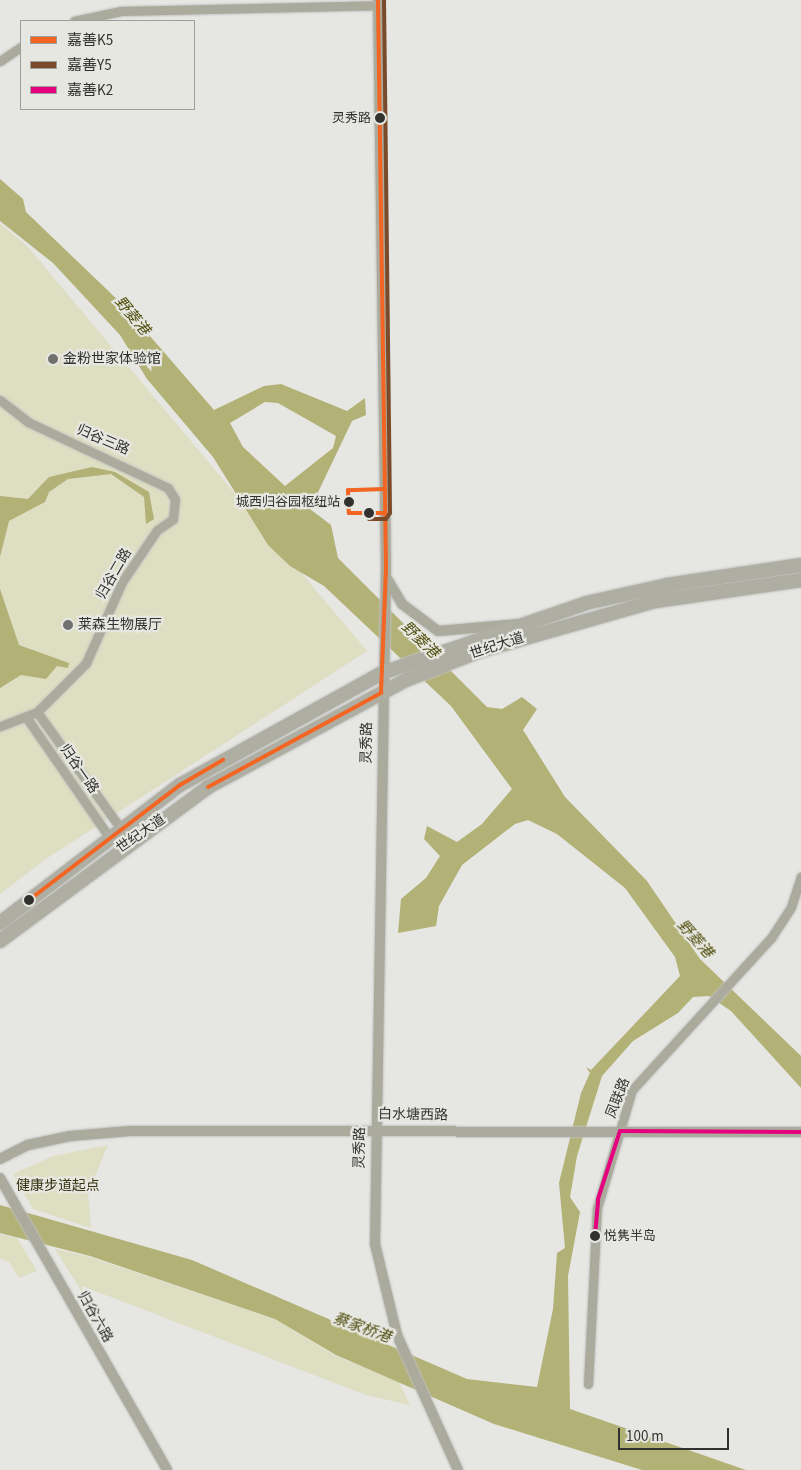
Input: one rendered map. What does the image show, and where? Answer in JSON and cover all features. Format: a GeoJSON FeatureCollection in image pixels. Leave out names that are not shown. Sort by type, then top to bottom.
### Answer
{"type":"FeatureCollection","features":[{"type":"Feature","properties":{"kind":"main road","name":"世纪大道"},"geometry":{"type":"LineString","coordinates":[[0,941],[208,787],[454,654],[524,624],[667,585],[801,565]]}},
{"type":"Feature","properties":{"kind":"main road","name":"世纪大道"},"geometry":{"type":"LineString","coordinates":[[0,923],[180,785],[382,673],[656,601],[801,580]]}},
{"type":"Feature","properties":{"kind":"street"},"geometry":{"type":"LineString","coordinates":[[79,20],[121,11],[378,2]]}},
{"type":"Feature","properties":{"kind":"street","name":"灵秀路"},"geometry":{"type":"LineString","coordinates":[[378,2],[385,592],[381,693],[374,1129],[375,1244],[382,1290],[399,1340],[458,1470]]}},
{"type":"Feature","properties":{"kind":"street"},"geometry":{"type":"LineString","coordinates":[[0,61],[20,48]]}},
{"type":"Feature","properties":{"kind":"street","name":"归谷三路"},"geometry":{"type":"LineString","coordinates":[[0,400],[28,422],[168,488],[175,499],[173,519]]}},
{"type":"Feature","properties":{"kind":"street","name":"归谷二路"},"geometry":{"type":"LineString","coordinates":[[0,726],[37,712],[86,663],[122,582],[157,530],[173,519]]}},
{"type":"Feature","properties":{"kind":"street"},"geometry":{"type":"LineString","coordinates":[[385,576],[402,604],[438,631],[524,624]]}},
{"type":"Feature","properties":{"kind":"street","name":"归谷一路"},"geometry":{"type":"LineString","coordinates":[[37,712],[115,833]]}},
{"type":"Feature","properties":{"kind":"street","name":"归谷一路"},"geometry":{"type":"LineString","coordinates":[[26,717],[115,833]]}},
{"type":"Feature","properties":{"kind":"street","name":"凤联路"},"geometry":{"type":"LineString","coordinates":[[588,1384],[597,1208],[632,1090],[643,1074],[713,1006],[771,938],[791,907],[801,877]]}},
{"type":"Feature","properties":{"kind":"street","name":"白水塘西路"},"geometry":{"type":"LineString","coordinates":[[0,1159],[28,1145],[70,1136],[374,1129],[801,1132]]}},
{"type":"Feature","properties":{"kind":"street","name":"归谷六路"},"geometry":{"type":"LineString","coordinates":[[0,1178],[167,1470]]}},
{"type":"Feature","properties":{"kind":"green space"},"geometry":{"type":"Polygon","coordinates":[[[0,223],[28,247],[367,651],[46,859],[0,894],[0,223]]]}},
{"type":"Feature","properties":{"kind":"green space","name":"健康步道起点"},"geometry":{"type":"Polygon","coordinates":[[[108,1145],[88,1193],[91,1228],[33,1209],[13,1174],[53,1156],[108,1145]]]}},
{"type":"Feature","properties":{"kind":"green space"},"geometry":{"type":"Polygon","coordinates":[[[0,1234],[17,1238],[37,1271],[19,1278],[9,1262],[0,1258],[0,1234]]]}},
{"type":"Feature","properties":{"kind":"green space"},"geometry":{"type":"Polygon","coordinates":[[[55,1249],[90,1257],[275,1319],[336,1356],[399,1382],[410,1405],[366,1395],[82,1286],[82,1292],[55,1249]]]}},
{"type":"Feature","properties":{"kind":"water","name":"野菱港"},"geometry":{"type":"Polygon","coordinates":[[[0,179],[23,199],[26,212],[124,306],[214,410],[264,386],[281,384],[347,411],[365,398],[366,415],[352,421],[310,509],[331,525],[338,558],[487,707],[502,709],[522,697],[537,709],[523,730],[565,797],[647,881],[700,959],[801,1056],[801,1088],[731,1011],[709,996],[693,997],[678,1013],[633,1041],[602,1076],[577,1156],[570,1197],[580,1212],[568,1276],[570,1409],[746,1470],[642,1470],[494,1424],[336,1355],[275,1319],[90,1256],[0,1233],[0,1205],[192,1260],[467,1379],[537,1387],[553,1309],[557,1253],[565,1248],[559,1183],[581,1093],[590,1073],[586,1067],[591,1070],[680,976],[675,957],[625,888],[557,834],[528,820],[515,824],[462,865],[439,906],[436,926],[398,933],[401,899],[426,878],[440,856],[424,839],[427,826],[457,842],[482,824],[512,789],[451,706],[324,586],[290,566],[268,545],[213,457],[147,379],[120,335],[53,263],[0,221],[0,179]],[[265,402],[230,423],[243,447],[285,486],[333,448],[336,436],[278,403],[265,402]]]}},
{"type":"Feature","properties":{"kind":"water"},"geometry":{"type":"Polygon","coordinates":[[[92,467],[115,472],[149,492],[154,519],[146,524],[144,497],[111,474],[68,479],[49,492],[45,502],[9,521],[0,557],[0,496],[28,499],[49,477],[92,467]]]}},
{"type":"Feature","properties":{"kind":"water"},"geometry":{"type":"Polygon","coordinates":[[[0,589],[19,645],[69,663],[68,668],[57,666],[46,679],[21,675],[0,688],[0,589]]]}},
{"type":"Feature","properties":{"kind":"transit line","name":"嘉善K5"},"geometry":{"type":"LineString","coordinates":[[208,787],[381,693],[386,567],[378,0]]}},
{"type":"Feature","properties":{"kind":"transit line","name":"嘉善Y5"},"geometry":{"type":"LineString","coordinates":[[369,519],[386,519],[390,513],[384,0]]}},
{"type":"Feature","properties":{"kind":"transit line","name":"嘉善K5"},"geometry":{"type":"LineString","coordinates":[[384,489],[348,490],[349,513],[384,513]]}},
{"type":"Feature","properties":{"kind":"transit line","name":"嘉善K5"},"geometry":{"type":"LineString","coordinates":[[29,900],[180,785],[223,760]]}},
{"type":"Feature","properties":{"kind":"transit line","name":"嘉善K2"},"geometry":{"type":"LineString","coordinates":[[620,1131],[801,1132]]}},
{"type":"Feature","properties":{"kind":"transit line","name":"嘉善K2"},"geometry":{"type":"LineString","coordinates":[[595,1236],[598,1199],[620,1131]]}},
{"type":"Feature","properties":{"kind":"place","name":"灵秀路"},"geometry":{"type":"Point","coordinates":[380,118]}},
{"type":"Feature","properties":{"kind":"place","name":"金粉世家体验馆"},"geometry":{"type":"Point","coordinates":[53,359]}},
{"type":"Feature","properties":{"kind":"place","name":"城西归谷园枢纽站"},"geometry":{"type":"Point","coordinates":[349,502]}},
{"type":"Feature","properties":{"kind":"place","name":"莱森生物展厅"},"geometry":{"type":"Point","coordinates":[68,625]}},
{"type":"Feature","properties":{"kind":"place","name":"悦隽半岛"},"geometry":{"type":"Point","coordinates":[595,1236]}},
{"type":"Feature","properties":{"kind":"water label","name":"蔡家桥港"},"geometry":{"type":"Point","coordinates":[362,1328]}}]}
